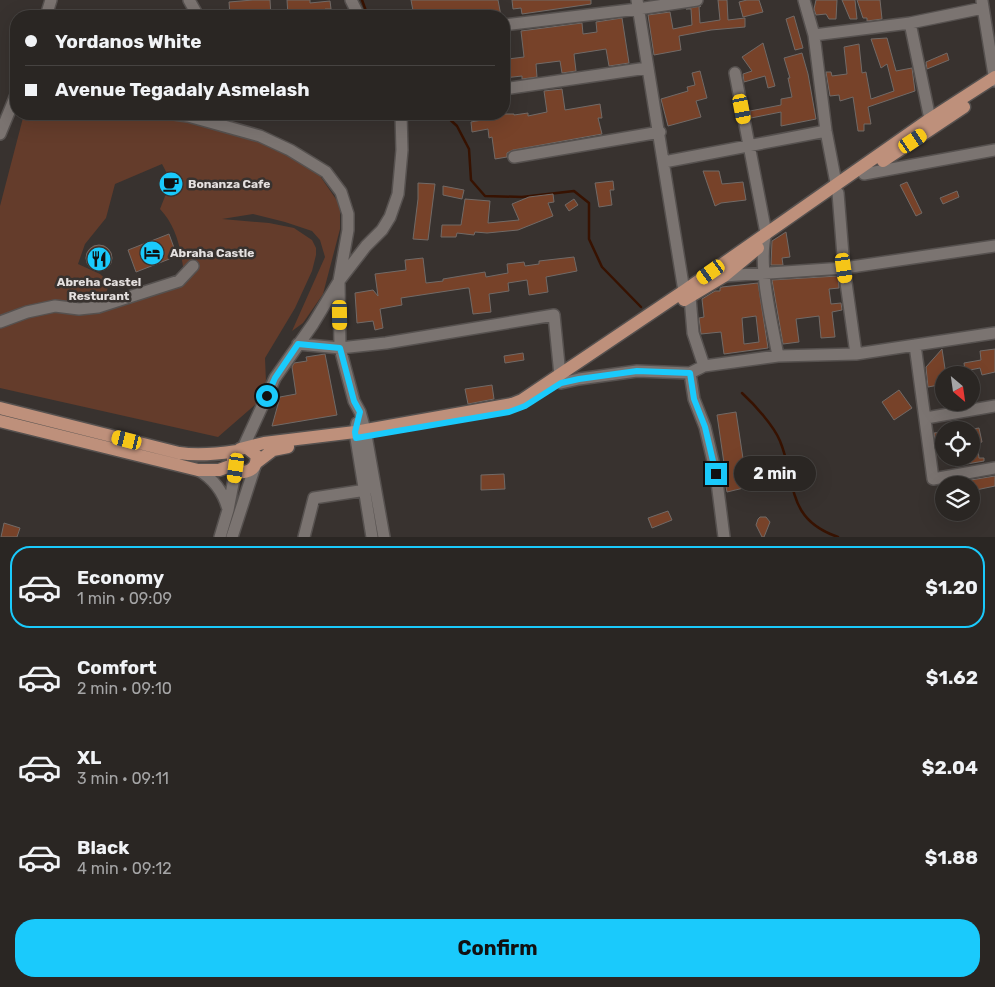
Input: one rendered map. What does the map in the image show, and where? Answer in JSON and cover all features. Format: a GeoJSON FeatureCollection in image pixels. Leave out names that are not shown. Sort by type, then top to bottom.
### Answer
{"type":"FeatureCollection","features":[{"type":"Feature","properties":{"kind":"main road"},"geometry":{"type":"LineString","coordinates":[[255,464],[267,453],[281,448],[512,404],[522,400],[560,379],[687,294],[837,188],[930,119],[995,80]]}},
{"type":"Feature","properties":{"kind":"main road"},"geometry":{"type":"LineString","coordinates":[[837,188],[864,174],[995,80]]}},
{"type":"Feature","properties":{"kind":"main road"},"geometry":{"type":"LineString","coordinates":[[687,294],[724,276],[764,239]]}},
{"type":"Feature","properties":{"kind":"main road"},"geometry":{"type":"LineString","coordinates":[[0,408],[116,450],[198,470],[219,470],[235,466]]}},
{"type":"Feature","properties":{"kind":"main road"},"geometry":{"type":"LineString","coordinates":[[0,420],[38,423],[194,455],[213,455],[264,443],[361,434]]}},
{"type":"Feature","properties":{"kind":"main road"},"geometry":{"type":"LineString","coordinates":[[242,449],[256,455],[252,470],[244,472],[235,466],[233,457],[242,449]]}},
{"type":"Feature","properties":{"kind":"street"},"geometry":{"type":"LineString","coordinates":[[510,24],[638,5],[697,0]]}},
{"type":"Feature","properties":{"kind":"street"},"geometry":{"type":"LineString","coordinates":[[804,0],[814,35],[826,131],[837,188],[844,268],[856,354]]}},
{"type":"Feature","properties":{"kind":"street"},"geometry":{"type":"LineString","coordinates":[[814,35],[910,23],[982,4],[995,80]]}},
{"type":"Feature","properties":{"kind":"street"},"geometry":{"type":"LineString","coordinates":[[638,5],[647,68],[660,132],[693,333],[704,366]]}},
{"type":"Feature","properties":{"kind":"street"},"geometry":{"type":"LineString","coordinates":[[910,23],[930,119]]}},
{"type":"Feature","properties":{"kind":"street"},"geometry":{"type":"LineString","coordinates":[[510,88],[647,68]]}},
{"type":"Feature","properties":{"kind":"street"},"geometry":{"type":"LineString","coordinates":[[735,73],[764,239],[764,274],[778,356]]}},
{"type":"Feature","properties":{"kind":"street"},"geometry":{"type":"LineString","coordinates":[[0,134],[10,110]]}},
{"type":"Feature","properties":{"kind":"street"},"geometry":{"type":"LineString","coordinates":[[197,120],[260,136],[290,150],[326,172],[341,192],[348,214],[348,230],[339,281],[340,348],[354,401],[360,412],[372,537]]}},
{"type":"Feature","properties":{"kind":"street"},"geometry":{"type":"LineString","coordinates":[[242,449],[275,378],[313,324],[339,281],[382,230],[390,217],[398,194],[402,150],[402,120]]}},
{"type":"Feature","properties":{"kind":"street"},"geometry":{"type":"LineString","coordinates":[[664,162],[826,131]]}},
{"type":"Feature","properties":{"kind":"street"},"geometry":{"type":"LineString","coordinates":[[514,156],[660,132]]}},
{"type":"Feature","properties":{"kind":"street"},"geometry":{"type":"LineString","coordinates":[[864,174],[995,150]]}},
{"type":"Feature","properties":{"kind":"street"},"geometry":{"type":"LineString","coordinates":[[724,276],[844,268],[995,246]]}},
{"type":"Feature","properties":{"kind":"street"},"geometry":{"type":"LineString","coordinates":[[0,322],[27,312],[55,306],[98,307],[178,280],[193,266]]}},
{"type":"Feature","properties":{"kind":"street"},"geometry":{"type":"LineString","coordinates":[[298,344],[340,348],[386,343],[554,315],[560,379],[637,371],[690,373],[704,366],[778,356],[856,354],[995,332]]}},
{"type":"Feature","properties":{"kind":"street"},"geometry":{"type":"LineString","coordinates":[[914,345],[926,418],[933,480],[995,468]]}},
{"type":"Feature","properties":{"kind":"street"},"geometry":{"type":"LineString","coordinates":[[690,373],[694,399],[705,427],[716,474],[724,537]]}},
{"type":"Feature","properties":{"kind":"street"},"geometry":{"type":"LineString","coordinates":[[926,418],[995,406]]}},
{"type":"Feature","properties":{"kind":"street"},"geometry":{"type":"LineString","coordinates":[[361,434],[384,537]]}},
{"type":"Feature","properties":{"kind":"street"},"geometry":{"type":"LineString","coordinates":[[232,537],[255,464]]}},
{"type":"Feature","properties":{"kind":"street"},"geometry":{"type":"LineString","coordinates":[[220,537],[228,510],[235,466]]}},
{"type":"Feature","properties":{"kind":"street"},"geometry":{"type":"LineString","coordinates":[[198,470],[210,478],[218,487],[224,497],[228,510]]}},
{"type":"Feature","properties":{"kind":"street"},"geometry":{"type":"LineString","coordinates":[[304,537],[314,498],[366,490]]}},
{"type":"Feature","properties":{"kind":"shaded area"},"geometry":{"type":"Polygon","coordinates":[[[22,120],[176,120],[195,123],[271,146],[318,173],[340,205],[340,229],[323,294],[303,323],[292,331],[325,257],[320,240],[312,231],[253,214],[222,219],[269,223],[294,228],[312,240],[316,248],[316,255],[312,271],[295,308],[265,358],[266,382],[256,404],[218,437],[0,388],[0,206],[22,120]],[[162,164],[115,184],[106,218],[85,244],[78,264],[100,274],[110,283],[103,300],[184,274],[180,248],[174,231],[160,209],[171,181],[162,164]]]}},
{"type":"Feature","properties":{"kind":"building"},"geometry":{"type":"Polygon","coordinates":[[[270,0],[271,10],[230,10],[229,2],[270,0]]]}},
{"type":"Feature","properties":{"kind":"building"},"geometry":{"type":"Polygon","coordinates":[[[287,0],[310,0],[310,3],[330,1],[331,9],[325,10],[288,10],[287,0]]]}},
{"type":"Feature","properties":{"kind":"building"},"geometry":{"type":"Polygon","coordinates":[[[411,0],[498,0],[500,10],[413,10],[411,0]]]}},
{"type":"Feature","properties":{"kind":"building"},"geometry":{"type":"Polygon","coordinates":[[[512,0],[591,0],[591,4],[522,14],[521,8],[513,9],[512,0]]]}},
{"type":"Feature","properties":{"kind":"building"},"geometry":{"type":"Polygon","coordinates":[[[718,0],[727,0],[728,20],[745,18],[745,27],[711,30],[679,36],[681,50],[654,55],[648,15],[670,12],[673,29],[692,25],[691,9],[686,9],[701,6],[699,7],[700,23],[720,20],[718,0]]]}},
{"type":"Feature","properties":{"kind":"building"},"geometry":{"type":"Polygon","coordinates":[[[759,0],[763,12],[743,17],[739,2],[759,0]]]}},
{"type":"Feature","properties":{"kind":"building"},"geometry":{"type":"Polygon","coordinates":[[[816,0],[837,0],[836,19],[829,19],[826,14],[816,15],[814,9],[816,0]]]}},
{"type":"Feature","properties":{"kind":"building"},"geometry":{"type":"Polygon","coordinates":[[[842,0],[855,0],[857,19],[850,19],[842,0]]]}},
{"type":"Feature","properties":{"kind":"building"},"geometry":{"type":"Polygon","coordinates":[[[857,0],[880,0],[882,19],[867,21],[867,18],[863,18],[857,0]]]}},
{"type":"Feature","properties":{"kind":"building"},"geometry":{"type":"Polygon","coordinates":[[[794,16],[803,48],[795,50],[786,19],[794,16]]]}},
{"type":"Feature","properties":{"kind":"building"},"geometry":{"type":"Polygon","coordinates":[[[622,18],[629,63],[609,66],[606,49],[574,54],[576,71],[562,73],[560,61],[536,64],[537,77],[522,79],[522,76],[510,77],[510,59],[524,57],[521,31],[582,23],[583,34],[597,32],[596,22],[622,18]]]}},
{"type":"Feature","properties":{"kind":"building"},"geometry":{"type":"Polygon","coordinates":[[[887,38],[896,71],[912,68],[915,91],[868,107],[871,124],[864,124],[864,131],[858,131],[853,97],[840,101],[839,95],[830,96],[826,72],[831,72],[832,76],[847,74],[844,47],[859,44],[862,73],[866,72],[871,99],[894,91],[887,64],[881,68],[871,39],[887,38]]]}},
{"type":"Feature","properties":{"kind":"building"},"geometry":{"type":"Polygon","coordinates":[[[763,43],[775,86],[768,88],[765,76],[744,82],[743,74],[752,71],[742,57],[763,43]]]}},
{"type":"Feature","properties":{"kind":"building"},"geometry":{"type":"Polygon","coordinates":[[[802,53],[808,74],[816,119],[781,126],[781,112],[751,118],[750,111],[781,105],[781,99],[792,97],[788,78],[790,78],[784,58],[802,53]]]}},
{"type":"Feature","properties":{"kind":"building"},"geometry":{"type":"Polygon","coordinates":[[[947,53],[949,60],[927,69],[926,62],[947,53]]]}},
{"type":"Feature","properties":{"kind":"building"},"geometry":{"type":"Polygon","coordinates":[[[700,71],[707,98],[696,101],[701,117],[668,126],[661,99],[688,91],[687,87],[695,85],[692,73],[700,71]]]}},
{"type":"Feature","properties":{"kind":"building"},"geometry":{"type":"Polygon","coordinates":[[[562,89],[565,110],[600,104],[602,118],[598,118],[602,134],[513,150],[507,153],[507,157],[495,159],[492,137],[489,138],[488,129],[472,132],[471,122],[510,120],[510,114],[528,113],[528,116],[547,112],[544,91],[562,89]]]}},
{"type":"Feature","properties":{"kind":"building"},"geometry":{"type":"Polygon","coordinates":[[[703,171],[719,171],[722,184],[743,182],[746,200],[721,203],[715,206],[703,171]]]}},
{"type":"Feature","properties":{"kind":"building"},"geometry":{"type":"Polygon","coordinates":[[[613,181],[614,190],[610,190],[612,205],[599,207],[595,183],[613,181]]]}},
{"type":"Feature","properties":{"kind":"building"},"geometry":{"type":"Polygon","coordinates":[[[907,182],[922,213],[916,216],[900,185],[907,182]]]}},
{"type":"Feature","properties":{"kind":"building"},"geometry":{"type":"Polygon","coordinates":[[[418,183],[435,184],[428,240],[413,239],[418,183]]]}},
{"type":"Feature","properties":{"kind":"building"},"geometry":{"type":"Polygon","coordinates":[[[443,186],[464,190],[462,199],[443,195],[443,186]]]}},
{"type":"Feature","properties":{"kind":"building"},"geometry":{"type":"Polygon","coordinates":[[[957,191],[959,197],[943,204],[940,198],[957,191]]]}},
{"type":"Feature","properties":{"kind":"building"},"geometry":{"type":"Polygon","coordinates":[[[553,194],[554,202],[548,203],[553,216],[518,230],[487,233],[475,232],[474,235],[457,233],[456,237],[441,237],[442,225],[461,225],[465,199],[490,201],[488,223],[519,220],[512,204],[529,197],[553,194]]]}},
{"type":"Feature","properties":{"kind":"building"},"geometry":{"type":"Polygon","coordinates":[[[574,199],[578,205],[569,211],[565,205],[574,199]]]}},
{"type":"Feature","properties":{"kind":"building"},"geometry":{"type":"Polygon","coordinates":[[[786,232],[790,257],[782,258],[783,265],[771,265],[772,241],[786,232]]]}},
{"type":"Feature","properties":{"kind":"building","name":"Abraha Castle"},"geometry":{"type":"Polygon","coordinates":[[[169,234],[177,256],[136,272],[128,250],[169,234]]]}},
{"type":"Feature","properties":{"kind":"building","name":"Abreha Castel Resturant"},"geometry":{"type":"Polygon","coordinates":[[[99,245],[108,249],[112,258],[108,267],[99,271],[90,267],[86,258],[90,249],[99,245]]]}},
{"type":"Feature","properties":{"kind":"building"},"geometry":{"type":"Polygon","coordinates":[[[574,257],[577,271],[546,277],[548,292],[529,295],[527,280],[508,283],[509,291],[489,294],[491,312],[473,314],[469,288],[467,288],[401,298],[402,305],[380,309],[383,328],[375,330],[373,321],[357,323],[355,293],[373,290],[378,296],[375,274],[406,270],[405,260],[423,258],[426,283],[485,272],[486,277],[508,273],[507,264],[524,262],[525,266],[539,264],[539,261],[574,257]]]}},
{"type":"Feature","properties":{"kind":"building"},"geometry":{"type":"Polygon","coordinates":[[[838,276],[839,288],[829,289],[831,304],[841,303],[842,310],[832,312],[835,337],[821,338],[819,316],[796,319],[799,342],[783,344],[772,280],[838,276]]]}},
{"type":"Feature","properties":{"kind":"building"},"geometry":{"type":"Polygon","coordinates":[[[758,283],[768,348],[724,354],[721,332],[701,334],[699,318],[704,317],[702,299],[715,291],[720,291],[722,287],[758,283]],[[756,316],[742,318],[744,344],[759,342],[756,316]]]}},
{"type":"Feature","properties":{"kind":"building"},"geometry":{"type":"Polygon","coordinates":[[[942,349],[945,366],[935,366],[935,386],[928,387],[926,367],[942,349]]]}},
{"type":"Feature","properties":{"kind":"building"},"geometry":{"type":"Polygon","coordinates":[[[995,349],[995,372],[982,375],[980,366],[964,366],[964,363],[981,360],[980,351],[995,349]]]}},
{"type":"Feature","properties":{"kind":"building"},"geometry":{"type":"Polygon","coordinates":[[[523,353],[524,360],[505,363],[504,356],[523,353]]]}},
{"type":"Feature","properties":{"kind":"building"},"geometry":{"type":"Polygon","coordinates":[[[325,354],[337,415],[272,426],[280,397],[296,394],[292,367],[294,363],[307,361],[306,357],[325,354]]]}},
{"type":"Feature","properties":{"kind":"building"},"geometry":{"type":"Polygon","coordinates":[[[492,385],[494,399],[468,404],[465,389],[492,385]]]}},
{"type":"Feature","properties":{"kind":"building"},"geometry":{"type":"Polygon","coordinates":[[[899,390],[912,408],[894,420],[882,402],[899,390]]]}},
{"type":"Feature","properties":{"kind":"building"},"geometry":{"type":"Polygon","coordinates":[[[736,412],[744,465],[773,459],[777,480],[727,492],[717,415],[736,412]]]}},
{"type":"Feature","properties":{"kind":"building"},"geometry":{"type":"Polygon","coordinates":[[[504,474],[505,489],[481,490],[481,475],[504,474]]]}},
{"type":"Feature","properties":{"kind":"building"},"geometry":{"type":"Polygon","coordinates":[[[995,476],[995,486],[980,489],[980,478],[995,476]]]}},
{"type":"Feature","properties":{"kind":"building"},"geometry":{"type":"Polygon","coordinates":[[[668,511],[672,520],[652,528],[648,518],[668,511]]]}},
{"type":"Feature","properties":{"kind":"building"},"geometry":{"type":"Polygon","coordinates":[[[760,517],[766,517],[770,522],[764,537],[762,537],[756,525],[760,517]]]}},
{"type":"Feature","properties":{"kind":"building"},"geometry":{"type":"Polygon","coordinates":[[[4,523],[20,528],[17,537],[1,537],[4,523]]]}},
{"type":"Feature","properties":{"kind":"waterway"},"geometry":{"type":"LineString","coordinates":[[362,0],[366,10]]}},
{"type":"Feature","properties":{"kind":"waterway"},"geometry":{"type":"LineString","coordinates":[[450,120],[457,126],[469,149],[471,180],[485,196],[522,197],[574,191],[589,203],[589,239],[602,267],[641,307]]}},
{"type":"Feature","properties":{"kind":"waterway"},"geometry":{"type":"LineString","coordinates":[[742,393],[777,435],[801,510],[809,520],[821,529],[838,537]]}},
{"type":"Feature","properties":{"kind":"place","name":"Bonanza Cafe"},"geometry":{"type":"Point","coordinates":[171,184]}},
{"type":"Feature","properties":{"kind":"place","name":"Abraha Castle"},"geometry":{"type":"Point","coordinates":[152,253]}},
{"type":"Feature","properties":{"kind":"place","name":"Abreha Castel Resturant"},"geometry":{"type":"Point","coordinates":[99,259]}},
{"type":"Feature","properties":{"kind":"route"},"geometry":{"type":"LineString","coordinates":[[267,396],[275,378],[298,344],[340,348],[355,405],[360,412],[355,432],[356,438],[509,412],[535,401],[561,383],[579,379],[637,371],[690,373],[694,399],[705,427],[716,474]]}}]}
